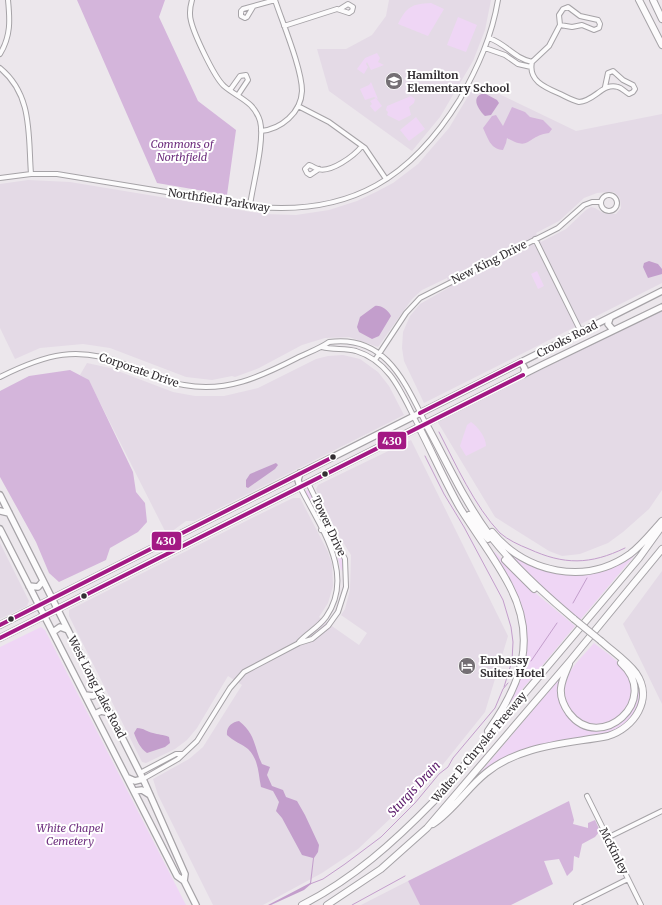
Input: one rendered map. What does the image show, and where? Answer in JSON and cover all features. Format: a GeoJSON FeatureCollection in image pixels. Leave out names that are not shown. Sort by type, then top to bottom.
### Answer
{"type":"FeatureCollection","features":[{"type":"Feature","properties":{"kind":"highway"},"geometry":{"type":"LineString","coordinates":[[639,0],[662,46]]}},
{"type":"Feature","properties":{"kind":"highway"},"geometry":{"type":"LineString","coordinates":[[653,0],[662,18]]}},
{"type":"Feature","properties":{"kind":"highway"},"geometry":{"type":"LineString","coordinates":[[426,424],[469,504],[486,531],[507,556],[573,620]]}},
{"type":"Feature","properties":{"kind":"highway"},"geometry":{"type":"LineString","coordinates":[[419,427],[450,490],[510,585],[519,610],[523,636],[522,663],[512,695],[464,765]]}},
{"type":"Feature","properties":{"kind":"highway"},"geometry":{"type":"LineString","coordinates":[[450,490],[515,571],[573,620],[626,668],[634,684],[634,698],[631,705],[619,721],[606,726],[591,727],[582,724],[569,713],[561,694],[561,687],[570,662]]}},
{"type":"Feature","properties":{"kind":"highway"},"geometry":{"type":"LineString","coordinates":[[469,504],[502,544],[518,556],[540,567],[559,571],[591,571],[618,561],[639,546],[662,521]]}},
{"type":"Feature","properties":{"kind":"highway","name":"Walter P. Chrysler Freeway"},"geometry":{"type":"LineString","coordinates":[[302,905],[340,883],[368,864],[401,835],[428,807],[634,564],[662,526]]}},
{"type":"Feature","properties":{"kind":"highway","name":"Walter P. Chrysler Freeway"},"geometry":{"type":"LineString","coordinates":[[327,905],[381,869],[427,828],[570,662],[662,549]]}},
{"type":"Feature","properties":{"kind":"highway"},"geometry":{"type":"LineString","coordinates":[[427,828],[442,818],[472,784],[487,772],[511,758],[543,747],[608,736],[617,733],[630,724],[642,703],[641,683],[632,668],[599,643]]}},
{"type":"Feature","properties":{"kind":"main road","name":"Crooks Road"},"geometry":{"type":"LineString","coordinates":[[0,625],[662,292]]}},
{"type":"Feature","properties":{"kind":"main road","name":"Crooks Road"},"geometry":{"type":"LineString","coordinates":[[0,638],[586,343],[662,307]]}},
{"type":"Feature","properties":{"kind":"main road"},"geometry":{"type":"LineString","coordinates":[[610,318],[608,324],[613,330]]}},
{"type":"Feature","properties":{"kind":"main road"},"geometry":{"type":"LineString","coordinates":[[583,331],[588,336],[586,343]]}},
{"type":"Feature","properties":{"kind":"main road"},"geometry":{"type":"LineString","coordinates":[[540,353],[539,359],[542,365]]}},
{"type":"Feature","properties":{"kind":"main road"},"geometry":{"type":"LineString","coordinates":[[521,362],[525,367],[524,375]]}},
{"type":"Feature","properties":{"kind":"main road"},"geometry":{"type":"LineString","coordinates":[[381,433],[385,438],[383,445]]}},
{"type":"Feature","properties":{"kind":"main road"},"geometry":{"type":"LineString","coordinates":[[300,473],[298,480],[300,487]]}},
{"type":"Feature","properties":{"kind":"main road","name":"West Long Lake Road"},"geometry":{"type":"LineString","coordinates":[[0,495],[141,776],[185,874],[184,881]]}},
{"type":"Feature","properties":{"kind":"main road"},"geometry":{"type":"LineString","coordinates":[[232,508],[230,515],[234,520]]}},
{"type":"Feature","properties":{"kind":"main road"},"geometry":{"type":"LineString","coordinates":[[0,512],[9,513]]}},
{"type":"Feature","properties":{"kind":"main road"},"geometry":{"type":"LineString","coordinates":[[206,521],[210,525],[209,533]]}},
{"type":"Feature","properties":{"kind":"main road","name":"West Long Lake Road"},"geometry":{"type":"LineString","coordinates":[[0,529],[177,876],[184,881],[196,905]]}},
{"type":"Feature","properties":{"kind":"main road"},"geometry":{"type":"LineString","coordinates":[[29,586],[38,587],[44,581]]}},
{"type":"Feature","properties":{"kind":"main road"},"geometry":{"type":"LineString","coordinates":[[71,589],[69,595],[74,601]]}},
{"type":"Feature","properties":{"kind":"main road"},"geometry":{"type":"LineString","coordinates":[[24,613],[28,618],[26,625]]}},
{"type":"Feature","properties":{"kind":"main road"},"geometry":{"type":"LineString","coordinates":[[53,632],[60,627],[68,630]]}},
{"type":"Feature","properties":{"kind":"main road"},"geometry":{"type":"LineString","coordinates":[[85,694],[93,696],[99,692]]}},
{"type":"Feature","properties":{"kind":"main road"},"geometry":{"type":"LineString","coordinates":[[95,714],[101,711],[110,713]]}},
{"type":"Feature","properties":{"kind":"main road"},"geometry":{"type":"LineString","coordinates":[[128,778],[135,781],[141,776]]}},
{"type":"Feature","properties":{"kind":"main road"},"geometry":{"type":"LineString","coordinates":[[134,791],[142,790],[150,795]]}},
{"type":"Feature","properties":{"kind":"main road"},"geometry":{"type":"LineString","coordinates":[[158,838],[162,840],[168,836]]}},
{"type":"Feature","properties":{"kind":"street"},"geometry":{"type":"LineString","coordinates":[[0,54],[6,43],[10,29],[8,0]]}},
{"type":"Feature","properties":{"kind":"street"},"geometry":{"type":"LineString","coordinates":[[192,0],[190,15],[194,31],[215,74],[230,90],[254,108],[260,121],[261,131],[250,205]]}},
{"type":"Feature","properties":{"kind":"street"},"geometry":{"type":"LineString","coordinates":[[253,7],[275,0],[301,79],[302,94],[298,106],[292,115],[282,124],[261,131]]}},
{"type":"Feature","properties":{"kind":"street","name":"Northfield Parkway"},"geometry":{"type":"LineString","coordinates":[[0,178],[31,174],[72,176],[250,205],[280,208],[321,205],[356,195],[386,179],[417,156],[436,136],[463,92],[485,48],[489,38],[498,0]]}},
{"type":"Feature","properties":{"kind":"street"},"geometry":{"type":"LineString","coordinates":[[560,25],[572,27],[582,25],[594,30],[598,28],[600,24],[598,20],[584,18],[566,7],[563,9],[560,15],[560,25],[547,48],[535,57],[532,64],[534,77],[539,84],[575,101],[583,102],[591,98],[605,87],[617,86],[629,94],[634,92],[633,85],[622,79],[613,71],[608,73],[605,87]]}},
{"type":"Feature","properties":{"kind":"street"},"geometry":{"type":"LineString","coordinates":[[284,26],[340,9]]}},
{"type":"Feature","properties":{"kind":"street"},"geometry":{"type":"LineString","coordinates":[[489,38],[502,44],[519,58],[532,64]]}},
{"type":"Feature","properties":{"kind":"street"},"geometry":{"type":"LineString","coordinates":[[485,48],[505,55],[518,64],[532,64]]}},
{"type":"Feature","properties":{"kind":"street"},"geometry":{"type":"LineString","coordinates":[[0,68],[16,85],[26,107],[31,174]]}},
{"type":"Feature","properties":{"kind":"street"},"geometry":{"type":"LineString","coordinates":[[230,90],[240,76],[246,75],[248,82],[238,95]]}},
{"type":"Feature","properties":{"kind":"street"},"geometry":{"type":"LineString","coordinates":[[298,106],[329,122],[362,146],[372,157],[386,179]]}},
{"type":"Feature","properties":{"kind":"street"},"geometry":{"type":"LineString","coordinates":[[319,170],[348,160],[362,146]]}},
{"type":"Feature","properties":{"kind":"street"},"geometry":{"type":"LineString","coordinates":[[610,195],[615,197],[618,203],[615,209],[609,212],[603,208],[600,202],[602,198],[610,195]]}},
{"type":"Feature","properties":{"kind":"street"},"geometry":{"type":"LineString","coordinates":[[535,240],[564,224],[584,205],[592,202],[600,202]]}},
{"type":"Feature","properties":{"kind":"street","name":"New King Drive"},"geometry":{"type":"LineString","coordinates":[[375,360],[406,313],[420,298],[535,240],[583,331]]}},
{"type":"Feature","properties":{"kind":"street","name":"Corporate Drive"},"geometry":{"type":"LineString","coordinates":[[0,377],[41,359],[57,355],[81,354],[112,359],[179,384],[201,387],[223,387],[255,378],[322,347],[329,342],[347,342],[363,346],[379,354],[399,372],[426,424]]}},
{"type":"Feature","properties":{"kind":"street"},"geometry":{"type":"LineString","coordinates":[[346,349],[347,342]]}},
{"type":"Feature","properties":{"kind":"street","name":"Corporate Drive"},"geometry":{"type":"LineString","coordinates":[[322,347],[346,349],[363,354],[375,360],[385,368],[395,380],[419,427]]}},
{"type":"Feature","properties":{"kind":"street","name":"Tower Drive"},"geometry":{"type":"LineString","coordinates":[[299,643],[307,642],[324,630],[335,617],[344,597],[347,581],[346,564],[342,549],[308,483]]}},
{"type":"Feature","properties":{"kind":"street","name":"Tower Drive"},"geometry":{"type":"LineString","coordinates":[[141,776],[178,759],[201,737],[227,692],[240,676],[253,666],[299,643],[325,618],[336,593],[338,575],[335,560],[300,487]]}},
{"type":"Feature","properties":{"kind":"street"},"geometry":{"type":"LineString","coordinates":[[317,521],[322,523],[327,520]]}},
{"type":"Feature","properties":{"kind":"street"},"geometry":{"type":"LineString","coordinates":[[321,530],[331,528]]}},
{"type":"Feature","properties":{"kind":"street","name":"McKinley"},"geometry":{"type":"LineString","coordinates":[[587,796],[641,905]]}},
{"type":"Feature","properties":{"kind":"street"},"geometry":{"type":"LineString","coordinates":[[608,838],[662,811]]}},
{"type":"Feature","properties":{"kind":"street"},"geometry":{"type":"LineString","coordinates":[[576,905],[628,879]]}},
{"type":"Feature","properties":{"kind":"shaded area","name":"Hamilton Elementary School"},"geometry":{"type":"Polygon","coordinates":[[[389,0],[491,0],[485,30],[473,61],[440,117],[412,151],[329,91],[317,49],[346,49],[372,35],[386,16],[389,0]]]}},
{"type":"Feature","properties":{"kind":"shaded area"},"geometry":{"type":"Polygon","coordinates":[[[476,83],[576,131],[662,114],[662,283],[424,403],[404,361],[402,348],[403,332],[410,316],[420,304],[450,287],[447,278],[422,290],[412,299],[378,347],[349,337],[325,338],[302,345],[259,368],[235,377],[232,376],[212,380],[186,377],[110,348],[83,344],[40,348],[15,359],[0,328],[0,184],[28,180],[70,182],[264,214],[296,215],[329,210],[357,201],[393,183],[418,164],[449,128],[476,83]],[[614,192],[597,193],[584,198],[559,221],[536,233],[541,242],[566,229],[591,207],[605,214],[616,214],[621,208],[620,198],[614,192]]]}},
{"type":"Feature","properties":{"kind":"shaded area"},"geometry":{"type":"Polygon","coordinates":[[[484,93],[497,100],[499,103],[491,115],[485,116],[478,107],[476,100],[477,97],[484,93]]]}},
{"type":"Feature","properties":{"kind":"shaded area"},"geometry":{"type":"Polygon","coordinates":[[[649,261],[658,264],[662,269],[662,274],[648,278],[643,267],[644,263],[649,261]]]}},
{"type":"Feature","properties":{"kind":"shaded area"},"geometry":{"type":"Polygon","coordinates":[[[375,306],[384,308],[391,316],[379,336],[372,339],[359,332],[357,327],[360,317],[375,306]]]}},
{"type":"Feature","properties":{"kind":"shaded area"},"geometry":{"type":"Polygon","coordinates":[[[662,310],[662,490],[649,509],[608,543],[580,554],[562,556],[549,551],[495,517],[437,421],[662,310]]]}},
{"type":"Feature","properties":{"kind":"shaded area"},"geometry":{"type":"Polygon","coordinates":[[[343,355],[360,359],[378,372],[389,386],[404,415],[194,521],[186,521],[167,535],[89,381],[80,375],[87,363],[110,368],[173,392],[195,396],[224,396],[258,388],[316,359],[328,356],[343,355]]]}},
{"type":"Feature","properties":{"kind":"shaded area"},"geometry":{"type":"Polygon","coordinates":[[[411,440],[508,636],[485,712],[428,783],[358,849],[322,873],[263,905],[213,905],[158,795],[153,779],[189,759],[203,747],[242,685],[228,676],[197,728],[187,740],[175,749],[146,763],[142,762],[69,616],[69,610],[293,498],[300,498],[328,552],[332,564],[333,586],[328,603],[319,617],[359,645],[367,633],[341,615],[345,609],[350,590],[351,555],[336,531],[316,489],[318,485],[411,440]]]}},
{"type":"Feature","properties":{"kind":"shaded area"},"geometry":{"type":"Polygon","coordinates":[[[276,463],[278,465],[275,469],[248,488],[246,487],[246,480],[250,474],[276,463]]]}},
{"type":"Feature","properties":{"kind":"shaded area"},"geometry":{"type":"Polygon","coordinates":[[[0,543],[29,601],[27,606],[0,619],[0,543]]]}},
{"type":"Feature","properties":{"kind":"shaded area"},"geometry":{"type":"Polygon","coordinates":[[[662,571],[662,704],[623,624],[662,571]]]}},
{"type":"Feature","properties":{"kind":"shaded area"},"geometry":{"type":"Polygon","coordinates":[[[239,721],[245,726],[252,736],[262,764],[270,767],[267,775],[272,786],[283,790],[286,797],[297,801],[319,845],[318,852],[314,858],[311,884],[304,890],[271,905],[268,905],[310,883],[313,858],[302,855],[282,818],[276,811],[279,802],[273,791],[261,787],[258,767],[252,753],[246,747],[227,735],[227,730],[230,725],[239,721]]]}},
{"type":"Feature","properties":{"kind":"shaded area"},"geometry":{"type":"Polygon","coordinates":[[[137,728],[165,735],[169,737],[170,743],[165,747],[147,753],[141,747],[135,736],[134,733],[137,728]]]}},
{"type":"Feature","properties":{"kind":"shaded area"},"geometry":{"type":"Polygon","coordinates":[[[408,881],[420,905],[361,905],[408,881]]]}},
{"type":"Feature","properties":{"kind":"green space","name":"Commons of Northfield"},"geometry":{"type":"Polygon","coordinates":[[[77,0],[165,0],[159,17],[198,101],[236,130],[227,195],[157,183],[77,0]]]}},
{"type":"Feature","properties":{"kind":"green space"},"geometry":{"type":"Polygon","coordinates":[[[431,3],[444,9],[428,36],[398,24],[404,13],[411,7],[419,4],[431,3]]]}},
{"type":"Feature","properties":{"kind":"green space"},"geometry":{"type":"Polygon","coordinates":[[[458,17],[477,25],[466,52],[447,45],[458,17]]]}},
{"type":"Feature","properties":{"kind":"green space"},"geometry":{"type":"Polygon","coordinates":[[[377,53],[380,58],[378,62],[384,65],[371,70],[367,62],[366,64],[368,67],[364,74],[357,69],[365,58],[377,53]]]}},
{"type":"Feature","properties":{"kind":"green space"},"geometry":{"type":"Polygon","coordinates":[[[371,82],[378,99],[374,97],[365,100],[360,89],[369,85],[371,82]]]}},
{"type":"Feature","properties":{"kind":"green space"},"geometry":{"type":"Polygon","coordinates":[[[411,96],[415,99],[414,103],[409,107],[411,115],[399,121],[387,115],[387,106],[411,96]]]}},
{"type":"Feature","properties":{"kind":"green space"},"geometry":{"type":"Polygon","coordinates":[[[376,98],[382,106],[375,112],[370,106],[372,104],[370,101],[376,98]]]}},
{"type":"Feature","properties":{"kind":"green space"},"geometry":{"type":"Polygon","coordinates":[[[512,107],[525,112],[530,117],[543,120],[552,129],[549,133],[520,144],[507,138],[503,150],[495,148],[490,142],[483,128],[492,116],[496,115],[503,126],[512,107]]]}},
{"type":"Feature","properties":{"kind":"green space"},"geometry":{"type":"Polygon","coordinates":[[[416,117],[425,129],[409,141],[400,130],[416,117]]]}},
{"type":"Feature","properties":{"kind":"green space"},"geometry":{"type":"Polygon","coordinates":[[[537,271],[544,286],[538,289],[531,274],[537,271]]]}},
{"type":"Feature","properties":{"kind":"green space"},"geometry":{"type":"Polygon","coordinates":[[[70,370],[89,380],[133,472],[136,492],[145,503],[147,522],[138,532],[110,548],[106,560],[59,582],[49,573],[36,542],[0,477],[0,391],[29,376],[70,370]]]}},
{"type":"Feature","properties":{"kind":"green space"},"geometry":{"type":"Polygon","coordinates":[[[471,422],[481,432],[485,439],[486,446],[466,456],[460,446],[467,425],[471,422]]]}},
{"type":"Feature","properties":{"kind":"green space"},"geometry":{"type":"Polygon","coordinates":[[[307,490],[310,490],[325,521],[321,520],[305,493],[307,490]]]}},
{"type":"Feature","properties":{"kind":"green space"},"geometry":{"type":"Polygon","coordinates":[[[326,529],[340,551],[344,571],[341,570],[336,550],[324,531],[326,529]]]}},
{"type":"Feature","properties":{"kind":"green space"},"geometry":{"type":"Polygon","coordinates":[[[640,549],[580,620],[545,590],[509,554],[510,553],[524,562],[556,573],[589,572],[640,549]]]}},
{"type":"Feature","properties":{"kind":"green space"},"geometry":{"type":"Polygon","coordinates":[[[495,552],[533,591],[575,626],[510,704],[520,680],[525,656],[519,601],[510,579],[493,553],[495,552]]]}},
{"type":"Feature","properties":{"kind":"green space","name":"White Chapel Cemetery"},"geometry":{"type":"Polygon","coordinates":[[[41,627],[45,630],[186,905],[0,905],[0,647],[41,627]]]}},
{"type":"Feature","properties":{"kind":"green space"},"geometry":{"type":"Polygon","coordinates":[[[594,643],[617,661],[625,670],[628,674],[632,688],[630,701],[624,712],[613,720],[601,724],[589,723],[577,717],[568,706],[565,695],[565,684],[570,672],[594,643]]]}},
{"type":"Feature","properties":{"kind":"green space"},"geometry":{"type":"Polygon","coordinates":[[[561,677],[559,685],[569,717],[581,726],[606,729],[616,726],[630,713],[636,698],[635,682],[637,681],[639,701],[634,716],[622,727],[606,733],[587,738],[534,746],[512,754],[480,773],[561,677]]]}},
{"type":"Feature","properties":{"kind":"green space"},"geometry":{"type":"Polygon","coordinates":[[[569,801],[574,820],[573,824],[588,828],[588,823],[595,820],[600,831],[595,837],[582,844],[579,858],[574,856],[573,870],[567,876],[559,859],[544,861],[553,884],[511,905],[420,905],[408,881],[569,801]]]}},
{"type":"Feature","properties":{"kind":"waterway"},"geometry":{"type":"LineString","coordinates":[[439,432],[482,511],[506,538],[554,558],[577,561],[600,558],[625,548]]}},
{"type":"Feature","properties":{"kind":"waterway"},"geometry":{"type":"LineString","coordinates":[[425,456],[444,494],[464,527],[503,600],[511,627],[513,642],[512,661],[504,687]]}},
{"type":"Feature","properties":{"kind":"waterway","name":"Sturgis Drain"},"geometry":{"type":"LineString","coordinates":[[573,603],[587,578]]}},
{"type":"Feature","properties":{"kind":"waterway","name":"Sturgis Drain"},"geometry":{"type":"LineString","coordinates":[[531,661],[557,623]]}},
{"type":"Feature","properties":{"kind":"waterway","name":"Sturgis Drain"},"geometry":{"type":"LineString","coordinates":[[310,884],[323,879],[381,837],[415,803],[439,774],[448,767],[453,758],[495,708],[503,689],[508,683]]}},
{"type":"Feature","properties":{"kind":"waterway"},"geometry":{"type":"LineString","coordinates":[[352,905],[405,876]]}},
{"type":"Feature","properties":{"kind":"transit line","name":"430"},"geometry":{"type":"LineString","coordinates":[[420,413],[521,362]]}},
{"type":"Feature","properties":{"kind":"transit line","name":"430"},"geometry":{"type":"LineString","coordinates":[[0,638],[523,375]]}},
{"type":"Feature","properties":{"kind":"transit line","name":"430"},"geometry":{"type":"LineString","coordinates":[[0,625],[333,457]]}},
{"type":"Feature","properties":{"kind":"place","name":"Hamilton Elementary School"},"geometry":{"type":"Point","coordinates":[394,81]}},
{"type":"Feature","properties":{"kind":"place","name":"Embassy Suites Hotel"},"geometry":{"type":"Point","coordinates":[467,666]}}]}
